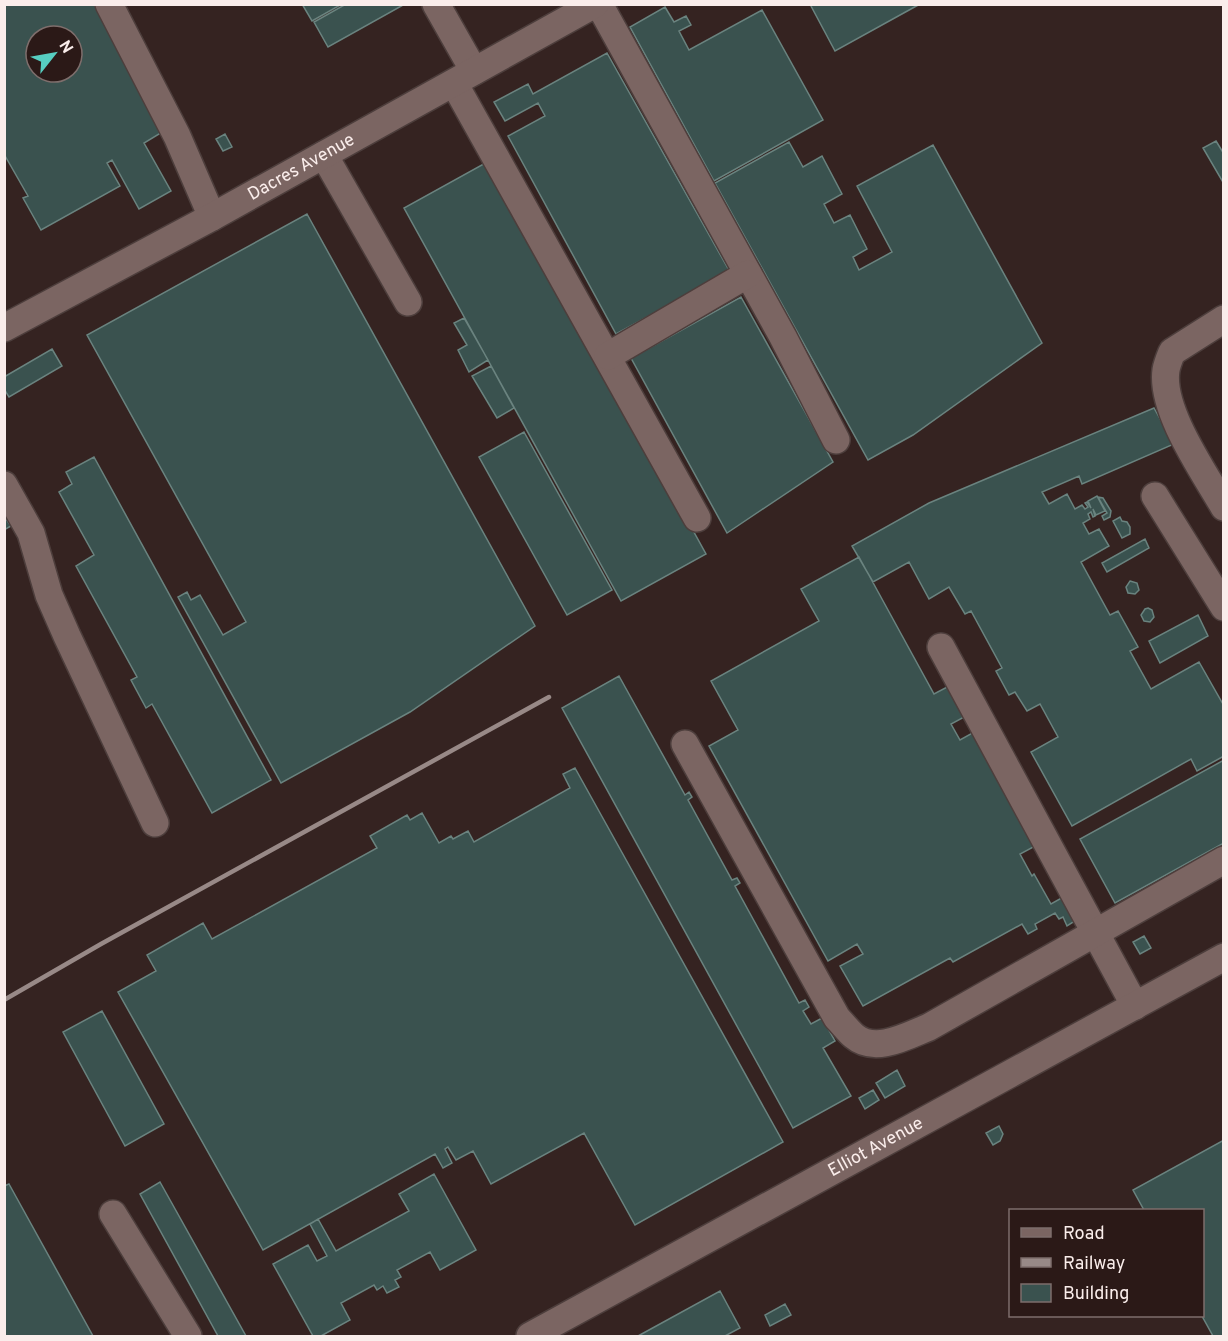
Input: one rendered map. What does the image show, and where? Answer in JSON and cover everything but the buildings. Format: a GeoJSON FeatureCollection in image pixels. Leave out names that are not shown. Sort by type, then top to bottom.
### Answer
{"type":"FeatureCollection","features":[{"type":"Feature","properties":{"kind":"street"},"geometry":{"type":"LineString","coordinates":[[109,4],[177,136],[212,217]]}},
{"type":"Feature","properties":{"kind":"street"},"geometry":{"type":"LineString","coordinates":[[436,4],[464,77],[608,356],[697,518]]}},
{"type":"Feature","properties":{"kind":"street","name":"Dacres Avenue"},"geometry":{"type":"LineString","coordinates":[[4,328],[212,217],[595,4]]}},
{"type":"Feature","properties":{"kind":"street"},"geometry":{"type":"LineString","coordinates":[[599,4],[748,274],[836,440]]}},
{"type":"Feature","properties":{"kind":"street"},"geometry":{"type":"LineString","coordinates":[[324,155],[408,302]]}},
{"type":"Feature","properties":{"kind":"street"},"geometry":{"type":"LineString","coordinates":[[608,356],[748,274]]}},
{"type":"Feature","properties":{"kind":"street"},"geometry":{"type":"LineString","coordinates":[[1224,319],[1172,352],[1166,371],[1168,392],[1175,420],[1224,507]]}},
{"type":"Feature","properties":{"kind":"street"},"geometry":{"type":"LineString","coordinates":[[4,485],[31,533],[49,595],[155,823]]}},
{"type":"Feature","properties":{"kind":"street"},"geometry":{"type":"LineString","coordinates":[[1155,496],[1224,607]]}},
{"type":"Feature","properties":{"kind":"street"},"geometry":{"type":"LineString","coordinates":[[941,647],[1135,1006]]}},
{"type":"Feature","properties":{"kind":"street"},"geometry":{"type":"LineString","coordinates":[[685,744],[837,1018],[855,1037],[873,1044],[891,1042],[929,1027],[1224,861]]}},
{"type":"Feature","properties":{"kind":"street","name":"Elliot Avenue"},"geometry":{"type":"LineString","coordinates":[[530,1336],[1224,957]]}},
{"type":"Feature","properties":{"kind":"street"},"geometry":{"type":"LineString","coordinates":[[113,1214],[188,1336]]}},
{"type":"Feature","properties":{"kind":"railway"},"geometry":{"type":"LineString","coordinates":[[4,1000],[101,944],[549,697]]}}]}
